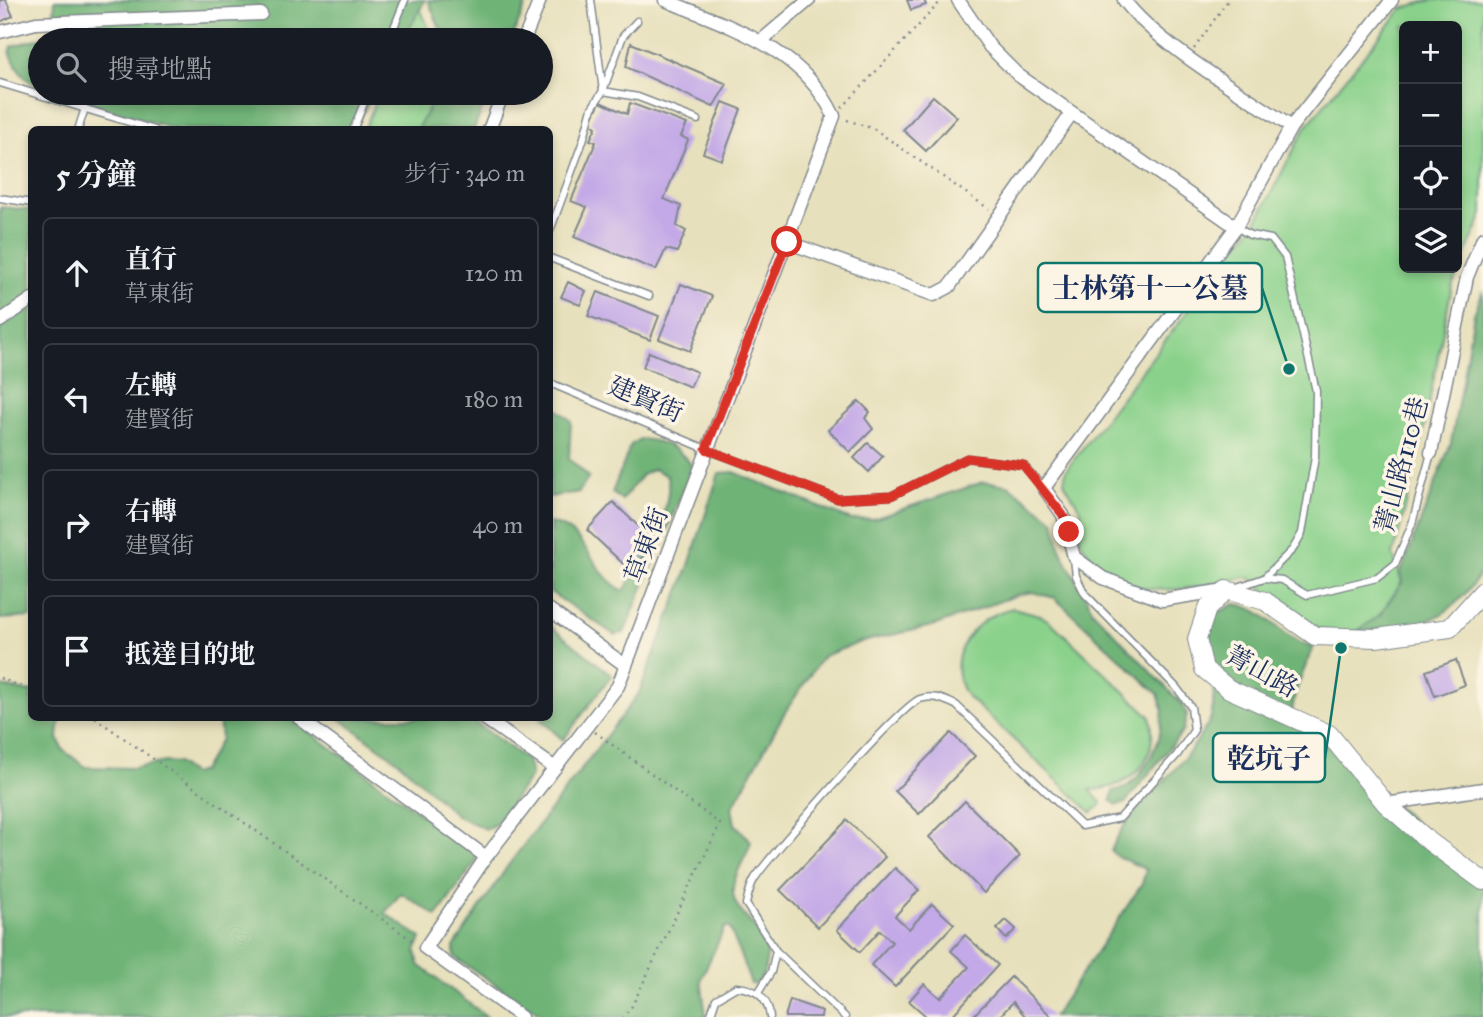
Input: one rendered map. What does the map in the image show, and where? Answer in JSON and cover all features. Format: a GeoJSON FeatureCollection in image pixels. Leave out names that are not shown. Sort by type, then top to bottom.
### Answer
{"type":"FeatureCollection","features":[{"type":"Feature","properties":{"kind":"street"},"geometry":{"type":"LineString","coordinates":[[529,28],[540,0]]}},
{"type":"Feature","properties":{"kind":"street"},"geometry":{"type":"LineString","coordinates":[[665,0],[762,40],[823,92],[834,116]]}},
{"type":"Feature","properties":{"kind":"street"},"geometry":{"type":"LineString","coordinates":[[762,40],[809,0]]}},
{"type":"Feature","properties":{"kind":"street"},"geometry":{"type":"LineString","coordinates":[[957,0],[990,47],[1017,75],[1236,227]]}},
{"type":"Feature","properties":{"kind":"street"},"geometry":{"type":"LineString","coordinates":[[1124,0],[1135,15],[1189,57],[1291,127]]}},
{"type":"Feature","properties":{"kind":"street"},"geometry":{"type":"LineString","coordinates":[[1044,488],[1236,227],[1291,127],[1392,0]]}},
{"type":"Feature","properties":{"kind":"street"},"geometry":{"type":"LineString","coordinates":[[0,32],[36,23],[75,20],[261,14]]}},
{"type":"Feature","properties":{"kind":"street"},"geometry":{"type":"LineString","coordinates":[[491,126],[498,105]]}},
{"type":"Feature","properties":{"kind":"street"},"geometry":{"type":"LineString","coordinates":[[787,242],[934,295],[950,287],[1072,113]]}},
{"type":"Feature","properties":{"kind":"street","name":"草東街"},"geometry":{"type":"LineString","coordinates":[[425,948],[486,858],[618,686],[834,116]]}},
{"type":"Feature","properties":{"kind":"street","name":"菁山路110巷"},"geometry":{"type":"LineString","coordinates":[[1431,453],[1467,277],[1483,238]]}},
{"type":"Feature","properties":{"kind":"street"},"geometry":{"type":"LineString","coordinates":[[0,321],[28,302]]}},
{"type":"Feature","properties":{"kind":"street","name":"建賢街"},"geometry":{"type":"LineString","coordinates":[[1044,488],[1063,515],[1073,557]]}},
{"type":"Feature","properties":{"kind":"street"},"geometry":{"type":"LineString","coordinates":[[1073,557],[1103,578],[1162,600],[1226,590],[1265,601],[1315,636],[1335,639],[1376,638],[1450,628],[1483,591]]}},
{"type":"Feature","properties":{"kind":"street","name":"菁山路"},"geometry":{"type":"LineString","coordinates":[[1226,590],[1207,609],[1197,639],[1204,669],[1229,690],[1328,734],[1386,804],[1430,842],[1483,881]]}},
{"type":"Feature","properties":{"kind":"street"},"geometry":{"type":"LineString","coordinates":[[553,612],[626,666]]}},
{"type":"Feature","properties":{"kind":"street"},"geometry":{"type":"LineString","coordinates":[[303,721],[486,858]]}},
{"type":"Feature","properties":{"kind":"street"},"geometry":{"type":"LineString","coordinates":[[488,721],[555,768]]}},
{"type":"Feature","properties":{"kind":"street"},"geometry":{"type":"LineString","coordinates":[[1386,804],[1483,789]]}},
{"type":"Feature","properties":{"kind":"street"},"geometry":{"type":"LineString","coordinates":[[425,948],[521,1017]]}},
{"type":"Feature","properties":{"kind":"lane"},"geometry":{"type":"LineString","coordinates":[[394,28],[405,0]]}},
{"type":"Feature","properties":{"kind":"lane"},"geometry":{"type":"LineString","coordinates":[[591,0],[603,91]]}},
{"type":"Feature","properties":{"kind":"lane"},"geometry":{"type":"LineString","coordinates":[[553,223],[592,108],[603,91],[623,36],[637,21]]}},
{"type":"Feature","properties":{"kind":"lane"},"geometry":{"type":"LineString","coordinates":[[0,83],[28,91]]}},
{"type":"Feature","properties":{"kind":"lane"},"geometry":{"type":"LineString","coordinates":[[603,91],[638,97],[698,120]]}},
{"type":"Feature","properties":{"kind":"lane"},"geometry":{"type":"LineString","coordinates":[[75,105],[142,126]]}},
{"type":"Feature","properties":{"kind":"lane"},"geometry":{"type":"LineString","coordinates":[[355,126],[363,105]]}},
{"type":"Feature","properties":{"kind":"lane"},"geometry":{"type":"LineString","coordinates":[[79,126],[85,108]]}},
{"type":"Feature","properties":{"kind":"lane"},"geometry":{"type":"LineString","coordinates":[[0,198],[28,202]]}},
{"type":"Feature","properties":{"kind":"lane"},"geometry":{"type":"LineString","coordinates":[[1226,590],[1264,578],[1287,557],[1302,533],[1315,457],[1316,391],[1285,257],[1271,239],[1250,235],[1236,227]]}},
{"type":"Feature","properties":{"kind":"lane"},"geometry":{"type":"LineString","coordinates":[[553,259],[649,296]]}},
{"type":"Feature","properties":{"kind":"lane","name":"建賢街"},"geometry":{"type":"LineString","coordinates":[[553,384],[706,449],[838,499],[891,496],[967,458],[1023,465],[1044,488]]}},
{"type":"Feature","properties":{"kind":"lane","name":"菁山路110巷"},"geometry":{"type":"LineString","coordinates":[[1264,578],[1282,580],[1307,595],[1387,573],[1404,545],[1431,453]]}},
{"type":"Feature","properties":{"kind":"lane"},"geometry":{"type":"LineString","coordinates":[[845,1017],[776,951],[746,904],[752,882],[892,723],[918,699],[936,697],[956,705],[1082,826],[1120,818],[1177,755],[1194,730],[1191,707],[1176,687],[1085,594],[1076,576],[1073,557]]}},
{"type":"Feature","properties":{"kind":"lane"},"geometry":{"type":"LineString","coordinates":[[758,993],[771,972],[776,951]]}},
{"type":"Feature","properties":{"kind":"lane"},"geometry":{"type":"LineString","coordinates":[[710,1017],[716,999],[725,991],[748,988],[758,993],[766,1002],[770,1017]]}},
{"type":"Feature","properties":{"kind":"path"},"geometry":{"type":"LineString","coordinates":[[942,0],[834,116],[874,129],[1000,217]]}},
{"type":"Feature","properties":{"kind":"path"},"geometry":{"type":"LineString","coordinates":[[1189,57],[1228,0]]}},
{"type":"Feature","properties":{"kind":"path"},"geometry":{"type":"LineString","coordinates":[[0,678],[28,689]]}},
{"type":"Feature","properties":{"kind":"path"},"geometry":{"type":"LineString","coordinates":[[99,721],[425,948]]}},
{"type":"Feature","properties":{"kind":"path"},"geometry":{"type":"LineString","coordinates":[[587,726],[720,824],[632,1006],[623,1017]]}},
{"type":"Feature","properties":{"kind":"green space"},"geometry":{"type":"Polygon","coordinates":[[[55,0],[425,0],[410,28],[53,28],[55,0]]]}},
{"type":"Feature","properties":{"kind":"green space"},"geometry":{"type":"Polygon","coordinates":[[[416,0],[428,28],[404,28],[416,0]]]}},
{"type":"Feature","properties":{"kind":"green space"},"geometry":{"type":"Polygon","coordinates":[[[428,0],[528,0],[516,28],[440,28],[428,0]]]}},
{"type":"Feature","properties":{"kind":"green space"},"geometry":{"type":"Polygon","coordinates":[[[1432,0],[1483,0],[1483,214],[1462,263],[1462,21],[1399,21],[1399,273],[1458,273],[1452,286],[1419,453],[1410,464],[1413,477],[1393,555],[1402,582],[1382,612],[1370,624],[1355,632],[1325,631],[1311,625],[1283,607],[1248,577],[1169,590],[1132,585],[1114,577],[1098,564],[1080,540],[1081,511],[1064,482],[1066,470],[1256,222],[1305,128],[1403,8],[1432,0]]]}},
{"type":"Feature","properties":{"kind":"green space"},"geometry":{"type":"Polygon","coordinates":[[[28,41],[28,79],[18,68],[10,52],[12,46],[28,41]]]}},
{"type":"Feature","properties":{"kind":"green space"},"geometry":{"type":"Polygon","coordinates":[[[95,105],[368,105],[356,126],[164,126],[95,105]]]}},
{"type":"Feature","properties":{"kind":"green space"},"geometry":{"type":"Polygon","coordinates":[[[374,105],[432,105],[430,126],[366,126],[374,105]]]}},
{"type":"Feature","properties":{"kind":"green space"},"geometry":{"type":"Polygon","coordinates":[[[430,105],[484,105],[475,126],[419,126],[430,105]]]}},
{"type":"Feature","properties":{"kind":"green space"},"geometry":{"type":"Polygon","coordinates":[[[0,207],[28,210],[28,617],[0,619],[0,207]]]}},
{"type":"Feature","properties":{"kind":"green space"},"geometry":{"type":"Polygon","coordinates":[[[1483,290],[1483,569],[1457,602],[1430,620],[1356,632],[1380,615],[1402,582],[1400,574],[1451,443],[1474,314],[1483,290]]]}},
{"type":"Feature","properties":{"kind":"green space"},"geometry":{"type":"Polygon","coordinates":[[[553,406],[571,421],[569,459],[589,477],[579,492],[553,496],[553,406]]]}},
{"type":"Feature","properties":{"kind":"green space"},"geometry":{"type":"Polygon","coordinates":[[[640,439],[656,441],[682,454],[693,467],[624,633],[615,635],[553,594],[553,524],[574,535],[604,574],[624,591],[655,535],[668,488],[667,476],[654,469],[642,475],[622,500],[612,493],[631,445],[640,439]]]}},
{"type":"Feature","properties":{"kind":"green space"},"geometry":{"type":"Polygon","coordinates":[[[734,472],[851,520],[873,519],[983,482],[1008,485],[1054,520],[1061,551],[1093,611],[1180,702],[1187,714],[1183,731],[1125,803],[1117,805],[1111,801],[1113,791],[1125,788],[1137,778],[1159,739],[1163,709],[1158,694],[1055,598],[1032,592],[936,625],[861,642],[823,656],[785,712],[732,808],[735,824],[751,841],[733,888],[740,910],[763,939],[766,965],[759,983],[751,984],[730,928],[725,927],[701,979],[706,1017],[545,1017],[454,957],[454,947],[507,867],[639,693],[688,568],[719,473],[734,472]]]}},
{"type":"Feature","properties":{"kind":"green space"},"geometry":{"type":"Polygon","coordinates":[[[1235,604],[1257,612],[1292,638],[1313,647],[1295,693],[1290,724],[1323,739],[1483,885],[1483,1017],[1053,1017],[1142,884],[1146,870],[1111,851],[1129,820],[1190,751],[1209,722],[1213,705],[1210,628],[1213,615],[1235,604]]]}},
{"type":"Feature","properties":{"kind":"green space"},"geometry":{"type":"Polygon","coordinates":[[[1013,608],[1040,615],[1053,624],[1150,716],[1151,746],[1140,769],[1118,784],[1090,790],[1102,804],[1092,813],[966,695],[959,681],[957,667],[965,641],[974,629],[986,620],[1013,608]]]}},
{"type":"Feature","properties":{"kind":"green space"},"geometry":{"type":"Polygon","coordinates":[[[553,628],[612,675],[563,740],[542,721],[553,721],[553,628]]]}},
{"type":"Feature","properties":{"kind":"green space"},"geometry":{"type":"Polygon","coordinates":[[[0,686],[28,691],[28,721],[60,721],[58,738],[63,750],[86,767],[133,768],[165,762],[177,763],[192,774],[202,771],[221,739],[219,721],[295,721],[475,854],[476,861],[437,916],[401,893],[385,913],[421,938],[416,951],[419,965],[487,1017],[0,1017],[0,686]]]}},
{"type":"Feature","properties":{"kind":"green space"},"geometry":{"type":"Polygon","coordinates":[[[343,721],[473,721],[527,760],[531,776],[496,824],[486,829],[457,816],[399,762],[343,721]]]}},
{"type":"Feature","properties":{"kind":"building"},"geometry":{"type":"Polygon","coordinates":[[[0,0],[6,0],[13,16],[0,22],[0,0]]]}},
{"type":"Feature","properties":{"kind":"building"},"geometry":{"type":"Polygon","coordinates":[[[907,0],[924,0],[926,5],[911,10],[907,0]]]}},
{"type":"Feature","properties":{"kind":"building"},"geometry":{"type":"Polygon","coordinates":[[[631,43],[727,84],[713,107],[626,67],[631,43]]]}},
{"type":"Feature","properties":{"kind":"building"},"geometry":{"type":"Polygon","coordinates":[[[933,96],[957,117],[926,151],[903,130],[933,96]]]}},
{"type":"Feature","properties":{"kind":"building"},"geometry":{"type":"Polygon","coordinates":[[[600,102],[627,114],[630,103],[687,124],[681,136],[688,140],[664,199],[681,206],[677,226],[686,231],[677,252],[666,249],[656,270],[574,237],[587,207],[571,201],[596,142],[590,140],[596,127],[590,123],[600,102]]]}},
{"type":"Feature","properties":{"kind":"building"},"geometry":{"type":"Polygon","coordinates":[[[723,102],[741,109],[722,160],[703,153],[723,102]]]}},
{"type":"Feature","properties":{"kind":"building"},"geometry":{"type":"Polygon","coordinates":[[[568,282],[586,291],[580,305],[561,297],[568,282]]]}},
{"type":"Feature","properties":{"kind":"building"},"geometry":{"type":"Polygon","coordinates":[[[681,284],[712,296],[690,351],[659,339],[681,284]]]}},
{"type":"Feature","properties":{"kind":"building"},"geometry":{"type":"Polygon","coordinates":[[[598,292],[659,316],[650,340],[588,316],[598,292]]]}},
{"type":"Feature","properties":{"kind":"building"},"geometry":{"type":"Polygon","coordinates":[[[649,352],[697,372],[690,387],[643,367],[649,352]]]}},
{"type":"Feature","properties":{"kind":"building"},"geometry":{"type":"Polygon","coordinates":[[[859,401],[870,412],[865,418],[873,429],[850,452],[828,430],[859,401]]]}},
{"type":"Feature","properties":{"kind":"building"},"geometry":{"type":"Polygon","coordinates":[[[868,443],[883,456],[869,472],[854,458],[868,443]]]}},
{"type":"Feature","properties":{"kind":"building"},"geometry":{"type":"Polygon","coordinates":[[[613,502],[656,543],[630,570],[587,530],[613,502]]]}},
{"type":"Feature","properties":{"kind":"building"},"geometry":{"type":"Polygon","coordinates":[[[1456,660],[1465,685],[1435,696],[1426,671],[1456,660]]]}},
{"type":"Feature","properties":{"kind":"building"},"geometry":{"type":"Polygon","coordinates":[[[951,733],[975,756],[919,814],[895,791],[951,733]]]}},
{"type":"Feature","properties":{"kind":"building"},"geometry":{"type":"Polygon","coordinates":[[[965,801],[1020,856],[984,893],[929,837],[965,801]]]}},
{"type":"Feature","properties":{"kind":"building"},"geometry":{"type":"Polygon","coordinates":[[[847,820],[885,857],[818,927],[780,890],[847,820]]]}},
{"type":"Feature","properties":{"kind":"building"},"geometry":{"type":"Polygon","coordinates":[[[895,868],[919,890],[895,916],[909,929],[932,904],[954,924],[895,987],[871,965],[892,942],[880,930],[860,952],[837,930],[895,868]]]}},
{"type":"Feature","properties":{"kind":"building"},"geometry":{"type":"Polygon","coordinates":[[[1006,920],[1016,929],[1006,939],[997,929],[1006,920]]]}},
{"type":"Feature","properties":{"kind":"building"},"geometry":{"type":"Polygon","coordinates":[[[965,935],[998,965],[951,1017],[927,1017],[909,1001],[924,984],[940,998],[969,967],[951,951],[965,935]]]}},
{"type":"Feature","properties":{"kind":"building"},"geometry":{"type":"Polygon","coordinates":[[[1011,977],[1052,1017],[1026,1017],[1013,1002],[999,1017],[972,1017],[1011,977]]]}},
{"type":"Feature","properties":{"kind":"building"},"geometry":{"type":"Polygon","coordinates":[[[790,1000],[822,1011],[821,1017],[785,1017],[790,1000]]]}},
{"type":"Feature","properties":{"kind":"place","name":"士林第十一公墓"},"geometry":{"type":"Point","coordinates":[1289,369]}},
{"type":"Feature","properties":{"kind":"place","name":"乾坑子"},"geometry":{"type":"Point","coordinates":[1341,648]}},
{"type":"Feature","properties":{"kind":"route"},"geometry":{"type":"LineString","coordinates":[[787,242],[706,449],[812,492],[838,499],[891,496],[967,458],[1023,465],[1063,515],[1069,532]]}}]}
